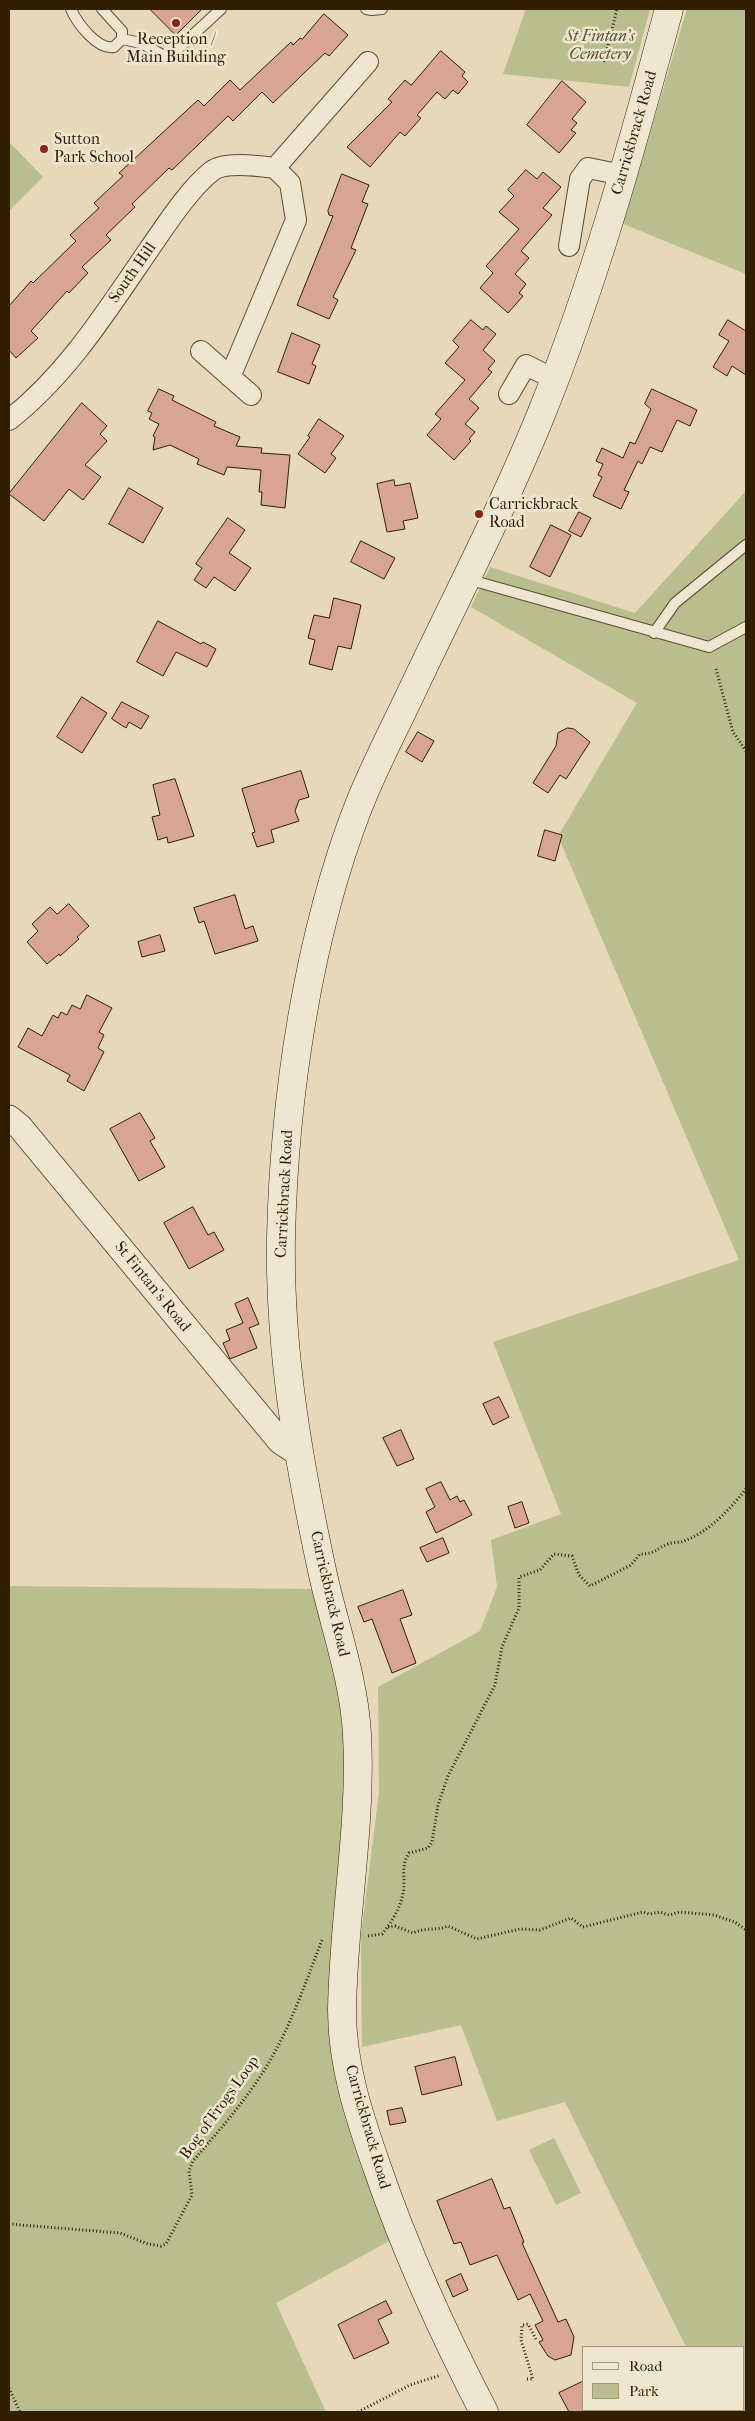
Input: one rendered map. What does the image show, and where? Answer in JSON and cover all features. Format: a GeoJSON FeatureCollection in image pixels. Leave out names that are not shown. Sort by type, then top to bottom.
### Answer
{"type":"FeatureCollection","features":[{"type":"Feature","properties":{"kind":"main road","name":"Carrickbrack Road"},"geometry":{"type":"LineString","coordinates":[[484,2412],[444,2336],[404,2242],[365,2133],[347,2070],[342,2016],[346,1936],[355,1838],[358,1776],[357,1734],[353,1692],[329,1601],[298,1453],[282,1314],[281,1234],[294,1068],[318,936],[360,804],[538,422],[583,304],[623,175],[670,9]]}},
{"type":"Feature","properties":{"kind":"street"},"geometry":{"type":"LineString","coordinates":[[230,377],[296,220],[290,183],[275,168],[368,62]]}},
{"type":"Feature","properties":{"kind":"street","name":"South Hill"},"geometry":{"type":"LineString","coordinates":[[9,420],[30,404],[82,346],[179,207],[213,170],[241,164],[275,168]]}},
{"type":"Feature","properties":{"kind":"street"},"geometry":{"type":"LineString","coordinates":[[569,246],[580,179],[588,168],[623,175]]}},
{"type":"Feature","properties":{"kind":"street"},"geometry":{"type":"LineString","coordinates":[[201,351],[251,395]]}},
{"type":"Feature","properties":{"kind":"street"},"geometry":{"type":"LineString","coordinates":[[509,394],[526,365],[554,379]]}},
{"type":"Feature","properties":{"kind":"street","name":"St Fintan's Road"},"geometry":{"type":"LineString","coordinates":[[9,1118],[20,1127],[280,1441],[298,1453]]}},
{"type":"Feature","properties":{"kind":"lane"},"geometry":{"type":"LineString","coordinates":[[71,9],[75,19],[101,45],[114,47],[122,39]]}},
{"type":"Feature","properties":{"kind":"lane"},"geometry":{"type":"LineString","coordinates":[[102,9],[120,28],[122,39]]}},
{"type":"Feature","properties":{"kind":"lane"},"geometry":{"type":"LineString","coordinates":[[122,39],[141,44],[168,58],[221,9]]}},
{"type":"Feature","properties":{"kind":"lane"},"geometry":{"type":"LineString","coordinates":[[366,9],[382,9]]}},
{"type":"Feature","properties":{"kind":"lane"},"geometry":{"type":"LineString","coordinates":[[654,633],[675,603],[746,545]]}},
{"type":"Feature","properties":{"kind":"lane"},"geometry":{"type":"LineString","coordinates":[[466,579],[709,648],[746,627]]}},
{"type":"Feature","properties":{"kind":"path"},"geometry":{"type":"LineString","coordinates":[[604,62],[617,9]]}},
{"type":"Feature","properties":{"kind":"path"},"geometry":{"type":"LineString","coordinates":[[716,669],[734,732],[746,751]]}},
{"type":"Feature","properties":{"kind":"path"},"geometry":{"type":"LineString","coordinates":[[374,1933],[382,1934],[396,1913],[404,1885],[404,1861],[408,1853],[428,1848],[432,1842],[438,1806],[448,1776],[495,1685],[502,1647],[519,1608],[519,1577],[540,1570],[554,1554],[572,1556],[578,1575],[590,1586],[631,1566],[640,1554],[653,1554],[668,1544],[683,1542],[727,1512],[746,1489]]}},
{"type":"Feature","properties":{"kind":"path"},"geometry":{"type":"LineString","coordinates":[[388,1927],[395,1926],[413,1933],[424,1928],[448,1926],[477,1939],[520,1929],[540,1930],[571,1918],[583,1927],[643,1912],[649,1914],[660,1912],[669,1915],[679,1912],[714,1915],[735,1922],[746,1930]]}},
{"type":"Feature","properties":{"kind":"path","name":"Bog of Frogs Loop"},"geometry":{"type":"LineString","coordinates":[[9,2224],[120,2233],[148,2244],[161,2246],[166,2244],[183,2216],[192,2195],[190,2171],[193,2161],[246,2097],[272,2058],[301,1995],[323,1937]]}},
{"type":"Feature","properties":{"kind":"path"},"geometry":{"type":"LineString","coordinates":[[527,2379],[533,2379],[521,2340],[522,2325],[528,2324],[536,2339]]}},
{"type":"Feature","properties":{"kind":"path"},"geometry":{"type":"LineString","coordinates":[[358,2412],[410,2385],[462,2369]]}},
{"type":"Feature","properties":{"kind":"path"},"geometry":{"type":"LineString","coordinates":[[9,2388],[20,2412]]}},
{"type":"Feature","properties":{"kind":"green space","name":"St Fintan's Cemetery"},"geometry":{"type":"Polygon","coordinates":[[[526,9],[650,9],[629,87],[503,74],[526,9]]]}},
{"type":"Feature","properties":{"kind":"green space"},"geometry":{"type":"Polygon","coordinates":[[[687,9],[746,9],[746,274],[623,224],[687,9]]]}},
{"type":"Feature","properties":{"kind":"green space"},"geometry":{"type":"Polygon","coordinates":[[[9,142],[43,177],[9,211],[9,142]]]}},
{"type":"Feature","properties":{"kind":"green space"},"geometry":{"type":"Polygon","coordinates":[[[746,491],[746,2412],[716,2411],[745,2411],[745,2346],[686,2346],[565,2102],[497,2121],[461,2025],[362,2047],[361,1935],[379,1792],[378,1687],[480,1631],[497,1587],[491,1540],[561,1514],[493,1342],[739,1260],[558,836],[637,703],[471,607],[490,567],[635,613],[746,491]]]}},
{"type":"Feature","properties":{"kind":"green space"},"geometry":{"type":"Polygon","coordinates":[[[9,1586],[314,1589],[346,1685],[346,1787],[335,1930],[393,2239],[276,2303],[326,2412],[9,2412],[9,1586]]]}},
{"type":"Feature","properties":{"kind":"green space"},"geometry":{"type":"Polygon","coordinates":[[[554,2138],[581,2193],[556,2205],[529,2150],[554,2138]]]}},
{"type":"Feature","properties":{"kind":"building","name":"Reception / Main Building"},"geometry":{"type":"Polygon","coordinates":[[[150,9],[202,9],[176,35],[150,9]]]}},
{"type":"Feature","properties":{"kind":"building"},"geometry":{"type":"Polygon","coordinates":[[[324,14],[348,35],[329,56],[325,53],[273,103],[262,92],[233,121],[228,116],[172,170],[169,168],[132,204],[135,207],[106,235],[111,240],[82,267],[88,273],[69,293],[67,291],[31,331],[38,338],[16,358],[9,350],[9,306],[31,281],[33,283],[76,241],[70,235],[99,208],[94,203],[123,176],[119,173],[198,100],[204,106],[230,80],[240,90],[291,42],[293,45],[300,38],[302,39],[324,14]]]}},
{"type":"Feature","properties":{"kind":"building"},"geometry":{"type":"Polygon","coordinates":[[[441,51],[465,72],[462,76],[468,82],[458,94],[453,90],[445,99],[437,92],[417,115],[421,118],[405,136],[400,132],[370,167],[347,147],[392,102],[388,99],[405,80],[411,85],[441,51]]]}},
{"type":"Feature","properties":{"kind":"building"},"geometry":{"type":"Polygon","coordinates":[[[562,81],[586,102],[572,119],[577,123],[571,130],[576,133],[559,153],[527,125],[562,81]]]}},
{"type":"Feature","properties":{"kind":"building"},"geometry":{"type":"Polygon","coordinates":[[[526,170],[537,179],[543,172],[561,187],[543,208],[552,215],[521,251],[529,258],[515,274],[526,284],[519,293],[523,296],[508,313],[480,288],[493,273],[486,266],[519,229],[499,212],[514,196],[508,190],[526,170]]]}},
{"type":"Feature","properties":{"kind":"building"},"geometry":{"type":"Polygon","coordinates":[[[342,174],[369,185],[362,202],[368,204],[351,248],[356,250],[333,297],[338,300],[329,319],[297,305],[333,216],[329,215],[328,211],[342,174]]]}},
{"type":"Feature","properties":{"kind":"building"},"geometry":{"type":"Polygon","coordinates":[[[471,320],[483,330],[486,326],[496,334],[483,350],[495,361],[488,369],[492,372],[469,399],[479,408],[465,424],[475,432],[469,439],[471,441],[454,460],[427,435],[441,419],[435,414],[465,380],[445,363],[459,347],[453,341],[471,320]]]}},
{"type":"Feature","properties":{"kind":"building"},"geometry":{"type":"Polygon","coordinates":[[[728,320],[746,331],[746,375],[732,366],[727,376],[713,367],[729,341],[719,335],[728,320]]]}},
{"type":"Feature","properties":{"kind":"building"},"geometry":{"type":"Polygon","coordinates":[[[292,333],[320,345],[312,364],[316,366],[309,384],[278,372],[292,333]]]}},
{"type":"Feature","properties":{"kind":"building"},"geometry":{"type":"Polygon","coordinates":[[[159,389],[174,396],[172,400],[216,422],[214,426],[240,437],[236,446],[262,448],[261,453],[290,455],[285,508],[261,505],[262,492],[259,492],[261,470],[227,467],[224,475],[197,464],[199,459],[170,445],[153,450],[155,437],[153,436],[159,424],[149,419],[152,413],[148,411],[159,389]]]}},
{"type":"Feature","properties":{"kind":"building"},"geometry":{"type":"Polygon","coordinates":[[[652,389],[697,410],[690,426],[677,420],[662,452],[650,447],[642,464],[638,461],[624,490],[629,492],[621,509],[593,496],[602,477],[598,475],[603,464],[596,461],[602,448],[623,458],[630,442],[635,444],[651,409],[645,404],[652,389]]]}},
{"type":"Feature","properties":{"kind":"building"},"geometry":{"type":"Polygon","coordinates":[[[82,403],[107,426],[100,434],[107,441],[85,465],[101,477],[83,500],[69,489],[44,521],[9,494],[82,403]]]}},
{"type":"Feature","properties":{"kind":"building"},"geometry":{"type":"Polygon","coordinates":[[[319,419],[344,436],[331,454],[336,458],[325,473],[298,454],[310,437],[308,436],[319,419]]]}},
{"type":"Feature","properties":{"kind":"building"},"geometry":{"type":"Polygon","coordinates":[[[394,480],[395,486],[410,483],[418,518],[403,521],[405,529],[387,532],[377,484],[394,480]]]}},
{"type":"Feature","properties":{"kind":"building"},"geometry":{"type":"Polygon","coordinates":[[[129,488],[163,508],[143,543],[109,524],[129,488]]]}},
{"type":"Feature","properties":{"kind":"building"},"geometry":{"type":"Polygon","coordinates":[[[579,512],[591,518],[581,537],[569,531],[579,512]]]}},
{"type":"Feature","properties":{"kind":"building"},"geometry":{"type":"Polygon","coordinates":[[[228,518],[245,530],[229,553],[251,568],[235,591],[214,577],[206,588],[194,580],[202,568],[196,564],[228,518]]]}},
{"type":"Feature","properties":{"kind":"building"},"geometry":{"type":"Polygon","coordinates":[[[551,525],[571,535],[550,577],[530,567],[551,525]]]}},
{"type":"Feature","properties":{"kind":"building"},"geometry":{"type":"Polygon","coordinates":[[[361,541],[395,558],[384,579],[351,562],[361,541]]]}},
{"type":"Feature","properties":{"kind":"building"},"geometry":{"type":"Polygon","coordinates":[[[334,598],[361,605],[351,649],[338,646],[332,670],[309,664],[315,640],[308,638],[314,615],[329,618],[334,598]]]}},
{"type":"Feature","properties":{"kind":"building"},"geometry":{"type":"Polygon","coordinates":[[[158,621],[201,644],[203,642],[216,649],[207,667],[176,652],[163,676],[137,662],[158,621]]]}},
{"type":"Feature","properties":{"kind":"building"},"geometry":{"type":"Polygon","coordinates":[[[82,697],[107,713],[82,753],[57,737],[82,697]]]}},
{"type":"Feature","properties":{"kind":"building"},"geometry":{"type":"Polygon","coordinates":[[[122,702],[149,716],[141,729],[129,722],[126,728],[112,719],[122,702]]]}},
{"type":"Feature","properties":{"kind":"building"},"geometry":{"type":"Polygon","coordinates":[[[568,728],[574,729],[590,742],[566,779],[560,775],[548,793],[533,783],[556,746],[558,733],[568,728]]]}},
{"type":"Feature","properties":{"kind":"building"},"geometry":{"type":"Polygon","coordinates":[[[418,732],[434,741],[422,762],[406,752],[418,732]]]}},
{"type":"Feature","properties":{"kind":"building"},"geometry":{"type":"Polygon","coordinates":[[[301,771],[309,797],[299,800],[295,811],[299,821],[271,830],[274,842],[257,847],[252,833],[255,832],[242,789],[301,771]]]}},
{"type":"Feature","properties":{"kind":"building"},"geometry":{"type":"Polygon","coordinates":[[[175,779],[194,836],[168,843],[167,837],[158,840],[152,817],[160,815],[153,785],[175,779]]]}},
{"type":"Feature","properties":{"kind":"building"},"geometry":{"type":"Polygon","coordinates":[[[545,830],[562,835],[555,861],[538,856],[545,830]]]}},
{"type":"Feature","properties":{"kind":"building"},"geometry":{"type":"Polygon","coordinates":[[[235,895],[245,929],[253,926],[258,941],[215,954],[204,921],[199,923],[194,908],[235,895]]]}},
{"type":"Feature","properties":{"kind":"building"},"geometry":{"type":"Polygon","coordinates":[[[69,904],[89,926],[77,937],[79,939],[60,956],[59,954],[47,964],[27,942],[38,931],[32,924],[50,907],[57,914],[69,904]]]}},
{"type":"Feature","properties":{"kind":"building"},"geometry":{"type":"Polygon","coordinates":[[[160,935],[165,951],[142,957],[138,942],[160,935]]]}},
{"type":"Feature","properties":{"kind":"building"},"geometry":{"type":"Polygon","coordinates":[[[87,995],[112,1008],[99,1032],[104,1035],[98,1048],[104,1052],[84,1091],[67,1081],[70,1075],[18,1047],[28,1028],[42,1036],[53,1015],[58,1018],[61,1012],[67,1015],[72,1005],[80,1009],[87,995]]]}},
{"type":"Feature","properties":{"kind":"building"},"geometry":{"type":"Polygon","coordinates":[[[140,1113],[155,1138],[150,1141],[165,1167],[139,1181],[110,1129],[140,1113]]]}},
{"type":"Feature","properties":{"kind":"building"},"geometry":{"type":"Polygon","coordinates":[[[193,1207],[208,1235],[214,1232],[224,1250],[189,1269],[164,1223],[193,1207]]]}},
{"type":"Feature","properties":{"kind":"building"},"geometry":{"type":"Polygon","coordinates":[[[248,1298],[259,1324],[249,1328],[257,1348],[230,1359],[223,1343],[230,1340],[226,1330],[243,1323],[235,1304],[248,1298]]]}},
{"type":"Feature","properties":{"kind":"building"},"geometry":{"type":"Polygon","coordinates":[[[499,1397],[509,1417],[493,1425],[483,1404],[499,1397]]]}},
{"type":"Feature","properties":{"kind":"building"},"geometry":{"type":"Polygon","coordinates":[[[401,1430],[414,1459],[397,1466],[383,1438],[401,1430]]]}},
{"type":"Feature","properties":{"kind":"building"},"geometry":{"type":"Polygon","coordinates":[[[441,1482],[450,1500],[457,1496],[460,1502],[464,1500],[472,1515],[436,1533],[426,1512],[435,1507],[426,1489],[441,1482]]]}},
{"type":"Feature","properties":{"kind":"building"},"geometry":{"type":"Polygon","coordinates":[[[522,1502],[529,1523],[515,1528],[508,1507],[522,1502]]]}},
{"type":"Feature","properties":{"kind":"building"},"geometry":{"type":"Polygon","coordinates":[[[443,1538],[449,1553],[427,1562],[420,1548],[443,1538]]]}},
{"type":"Feature","properties":{"kind":"building"},"geometry":{"type":"Polygon","coordinates":[[[403,1590],[412,1615],[400,1619],[416,1663],[392,1673],[372,1619],[364,1622],[358,1607],[403,1590]]]}},
{"type":"Feature","properties":{"kind":"building"},"geometry":{"type":"Polygon","coordinates":[[[455,2057],[462,2085],[422,2095],[415,2067],[455,2057]]]}},
{"type":"Feature","properties":{"kind":"building"},"geometry":{"type":"Polygon","coordinates":[[[402,2108],[406,2122],[390,2125],[387,2111],[402,2108]]]}},
{"type":"Feature","properties":{"kind":"building"},"geometry":{"type":"Polygon","coordinates":[[[492,2179],[504,2209],[510,2207],[524,2242],[522,2243],[558,2322],[566,2319],[574,2337],[571,2355],[555,2360],[548,2356],[539,2342],[543,2340],[535,2325],[543,2321],[530,2294],[518,2300],[497,2255],[470,2265],[461,2242],[454,2244],[437,2201],[492,2179]]]}},
{"type":"Feature","properties":{"kind":"building"},"geometry":{"type":"Polygon","coordinates":[[[461,2274],[468,2290],[453,2297],[446,2281],[461,2274]]]}},
{"type":"Feature","properties":{"kind":"building"},"geometry":{"type":"Polygon","coordinates":[[[386,2301],[392,2313],[378,2320],[389,2343],[354,2359],[338,2325],[386,2301]]]}},
{"type":"Feature","properties":{"kind":"building"},"geometry":{"type":"Polygon","coordinates":[[[582,2382],[582,2411],[584,2412],[569,2412],[559,2393],[582,2382]]]}},
{"type":"Feature","properties":{"kind":"place","name":"Reception / Main Building"},"geometry":{"type":"Point","coordinates":[176,23]}},
{"type":"Feature","properties":{"kind":"place","name":"Sutton Park School"},"geometry":{"type":"Point","coordinates":[44,149]}},
{"type":"Feature","properties":{"kind":"place","name":"Carrickbrack Road"},"geometry":{"type":"Point","coordinates":[479,514]}}]}
